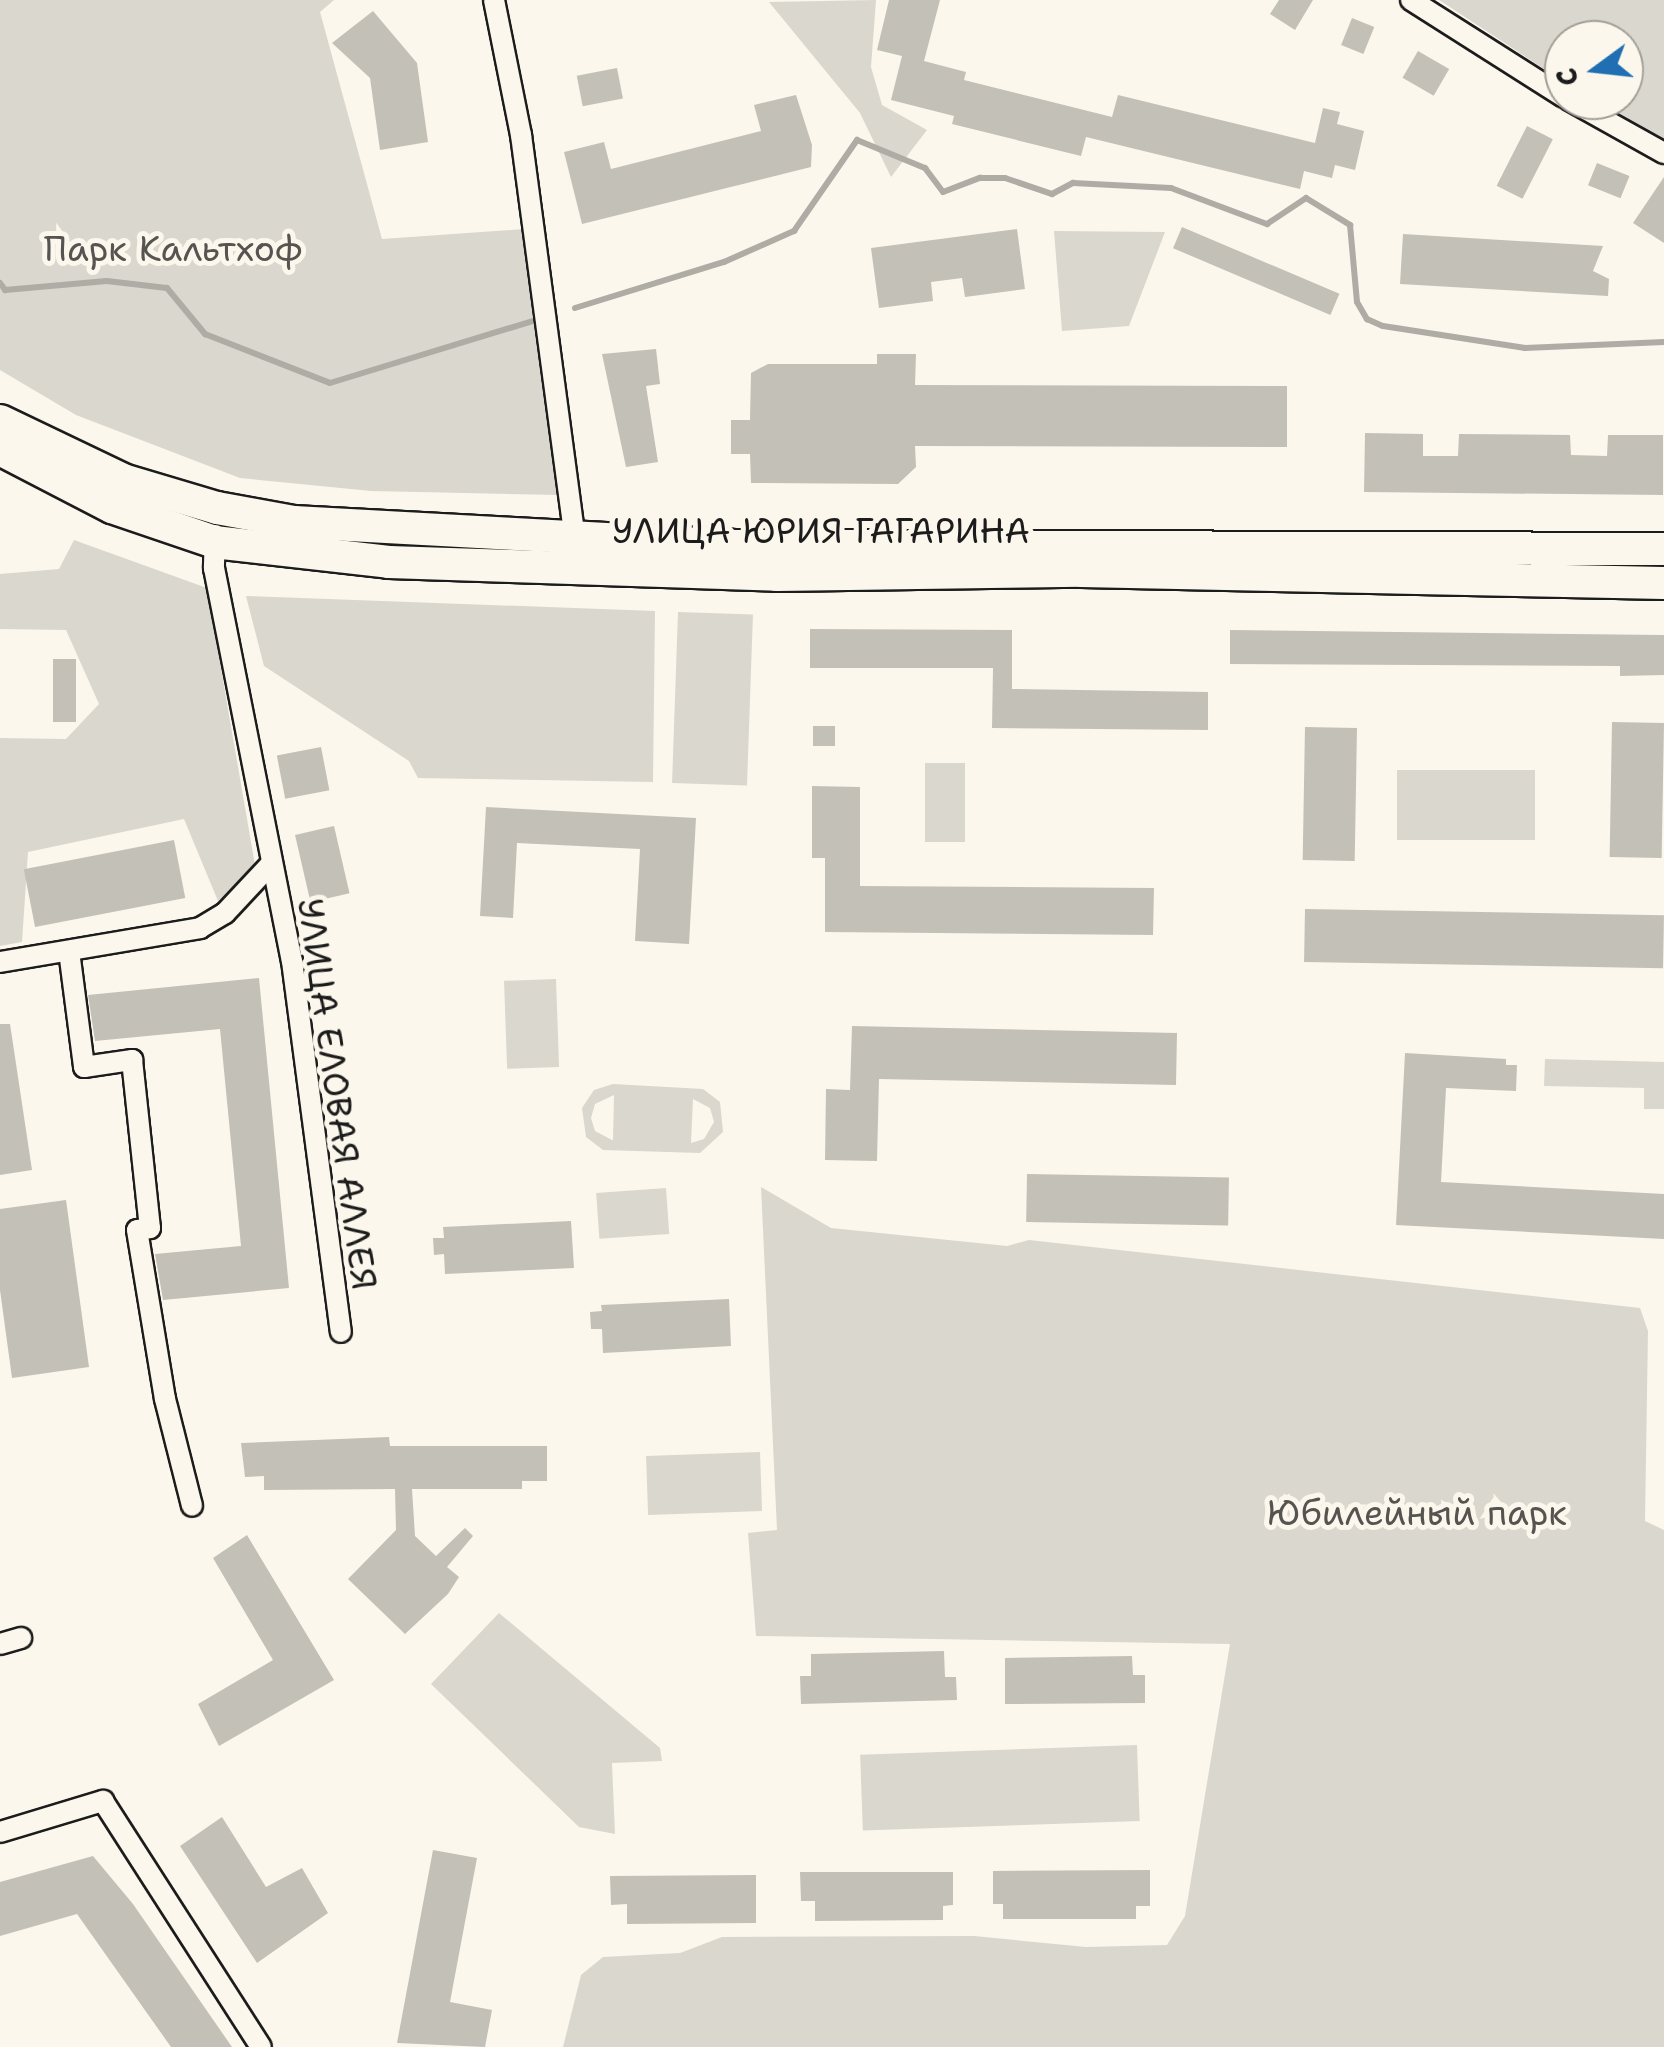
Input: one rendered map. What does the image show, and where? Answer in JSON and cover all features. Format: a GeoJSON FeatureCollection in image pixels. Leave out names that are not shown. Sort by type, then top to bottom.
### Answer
{"type":"FeatureCollection","features":[{"type":"Feature","properties":{"kind":"main road","name":"УЛИЦА ЮРИЯ ГАГАРИНА"},"geometry":{"type":"LineString","coordinates":[[0,421],[123,480],[216,508],[294,522],[575,555],[1664,583]]}},
{"type":"Feature","properties":{"kind":"main road","name":"УЛИЦА ЮРИЯ ГАГАРИНА"},"geometry":{"type":"LineString","coordinates":[[0,449],[112,507],[214,542],[389,562],[575,555],[1664,549]]}},
{"type":"Feature","properties":{"kind":"street"},"geometry":{"type":"LineString","coordinates":[[494,0],[521,134],[575,555]]}},
{"type":"Feature","properties":{"kind":"street"},"geometry":{"type":"LineString","coordinates":[[1410,0],[1544,84]]}},
{"type":"Feature","properties":{"kind":"street"},"geometry":{"type":"LineString","coordinates":[[1605,120],[1664,153]]}},
{"type":"Feature","properties":{"kind":"street","name":"УЛИЦА ЕЛОВАЯ АЛЛЕЯ"},"geometry":{"type":"LineString","coordinates":[[216,508],[214,542],[270,866],[292,961],[341,1332]]}},
{"type":"Feature","properties":{"kind":"street","name":"УЛИЦА ЕЛОВАЯ АЛЛЕЯ"},"geometry":{"type":"LineString","coordinates":[[0,962],[200,928],[225,912],[270,866]]}},
{"type":"Feature","properties":{"kind":"street"},"geometry":{"type":"LineString","coordinates":[[69,950],[84,1067],[132,1060],[150,1228],[137,1230],[165,1399],[192,1506]]}},
{"type":"Feature","properties":{"kind":"street"},"geometry":{"type":"LineString","coordinates":[[0,1832],[103,1802],[261,2047]]}},
{"type":"Feature","properties":{"kind":"green space","name":"Парк Кальтхоф"},"geometry":{"type":"Polygon","coordinates":[[[0,0],[334,0],[320,12],[382,239],[525,229],[559,495],[371,491],[240,478],[76,415],[0,370],[0,0]]]}},
{"type":"Feature","properties":{"kind":"green space"},"geometry":{"type":"Polygon","coordinates":[[[876,0],[871,67],[882,105],[927,130],[891,177],[860,113],[769,2],[876,0]]]}},
{"type":"Feature","properties":{"kind":"green space"},"geometry":{"type":"Polygon","coordinates":[[[1439,0],[1664,0],[1664,141],[1627,120],[1644,120],[1644,20],[1544,20],[1544,69],[1439,0]]]}},
{"type":"Feature","properties":{"kind":"green space"},"geometry":{"type":"Polygon","coordinates":[[[1054,231],[1165,232],[1129,326],[1062,331],[1054,231]]]}},
{"type":"Feature","properties":{"kind":"green space"},"geometry":{"type":"Polygon","coordinates":[[[74,540],[207,588],[255,865],[218,901],[184,819],[28,852],[22,942],[0,946],[0,738],[66,739],[99,704],[66,630],[0,629],[0,574],[59,569],[74,540]]]}},
{"type":"Feature","properties":{"kind":"green space"},"geometry":{"type":"Polygon","coordinates":[[[246,596],[655,611],[653,782],[418,778],[409,761],[264,666],[246,596]]]}},
{"type":"Feature","properties":{"kind":"green space"},"geometry":{"type":"Polygon","coordinates":[[[678,612],[753,615],[747,786],[672,783],[678,612]]]}},
{"type":"Feature","properties":{"kind":"green space"},"geometry":{"type":"Polygon","coordinates":[[[925,763],[965,763],[965,842],[925,842],[925,763]]]}},
{"type":"Feature","properties":{"kind":"green space"},"geometry":{"type":"Polygon","coordinates":[[[1397,770],[1535,770],[1535,840],[1397,840],[1397,770]]]}},
{"type":"Feature","properties":{"kind":"green space"},"geometry":{"type":"Polygon","coordinates":[[[556,979],[559,1067],[507,1069],[504,981],[556,979]]]}},
{"type":"Feature","properties":{"kind":"green space"},"geometry":{"type":"Polygon","coordinates":[[[1545,1059],[1664,1062],[1664,1109],[1644,1109],[1644,1088],[1544,1086],[1545,1059]]]}},
{"type":"Feature","properties":{"kind":"green space"},"geometry":{"type":"Polygon","coordinates":[[[613,1084],[703,1089],[720,1102],[723,1132],[700,1153],[603,1150],[586,1137],[582,1108],[594,1090],[613,1084]],[[614,1095],[595,1104],[591,1118],[595,1131],[612,1140],[613,1140],[614,1095]],[[693,1099],[691,1143],[704,1139],[714,1122],[710,1108],[693,1099]]]}},
{"type":"Feature","properties":{"kind":"green space","name":"Юбилейный парк"},"geometry":{"type":"Polygon","coordinates":[[[761,1187],[831,1228],[1007,1246],[1029,1240],[1640,1308],[1648,1331],[1645,1521],[1664,1530],[1664,2047],[563,2047],[581,1975],[603,1957],[680,1953],[722,1937],[974,1936],[1086,1947],[1167,1945],[1185,1916],[1230,1644],[756,1636],[748,1533],[777,1530],[761,1187]]]}},
{"type":"Feature","properties":{"kind":"green space"},"geometry":{"type":"Polygon","coordinates":[[[666,1188],[669,1234],[599,1239],[596,1193],[666,1188]]]}},
{"type":"Feature","properties":{"kind":"green space"},"geometry":{"type":"Polygon","coordinates":[[[760,1452],[762,1511],[648,1515],[646,1456],[760,1452]]]}},
{"type":"Feature","properties":{"kind":"green space"},"geometry":{"type":"Polygon","coordinates":[[[499,1613],[660,1748],[662,1761],[612,1763],[615,1834],[579,1827],[431,1684],[499,1613]]]}},
{"type":"Feature","properties":{"kind":"green space"},"geometry":{"type":"Polygon","coordinates":[[[1137,1745],[1140,1821],[863,1831],[860,1755],[1137,1745]]]}},
{"type":"Feature","properties":{"kind":"building"},"geometry":{"type":"Polygon","coordinates":[[[889,0],[940,0],[924,61],[966,72],[964,80],[1112,117],[1118,95],[1315,143],[1323,108],[1340,112],[1337,124],[1364,131],[1355,170],[1335,165],[1332,178],[1304,171],[1300,189],[1086,137],[1081,156],[952,124],[954,116],[891,100],[902,56],[877,50],[889,0]]]}},
{"type":"Feature","properties":{"kind":"building"},"geometry":{"type":"Polygon","coordinates":[[[1279,0],[1313,0],[1295,30],[1270,14],[1279,0]]]}},
{"type":"Feature","properties":{"kind":"building"},"geometry":{"type":"Polygon","coordinates":[[[373,11],[417,63],[428,142],[380,150],[370,78],[332,43],[373,11]]]}},
{"type":"Feature","properties":{"kind":"building"},"geometry":{"type":"Polygon","coordinates":[[[1352,18],[1374,27],[1363,54],[1341,45],[1352,18]]]}},
{"type":"Feature","properties":{"kind":"building"},"geometry":{"type":"Polygon","coordinates":[[[1418,51],[1449,69],[1434,96],[1402,78],[1418,51]]]}},
{"type":"Feature","properties":{"kind":"building"},"geometry":{"type":"Polygon","coordinates":[[[617,68],[623,98],[583,106],[577,76],[617,68]]]}},
{"type":"Feature","properties":{"kind":"building"},"geometry":{"type":"Polygon","coordinates":[[[796,95],[812,145],[811,167],[582,224],[564,152],[604,142],[611,169],[761,131],[754,105],[796,95]]]}},
{"type":"Feature","properties":{"kind":"building"},"geometry":{"type":"Polygon","coordinates":[[[1527,126],[1553,139],[1522,199],[1497,186],[1527,126]]]}},
{"type":"Feature","properties":{"kind":"building"},"geometry":{"type":"Polygon","coordinates":[[[1597,163],[1629,176],[1620,198],[1588,185],[1597,163]]]}},
{"type":"Feature","properties":{"kind":"building"},"geometry":{"type":"Polygon","coordinates":[[[1664,177],[1664,243],[1633,223],[1664,177]]]}},
{"type":"Feature","properties":{"kind":"building"},"geometry":{"type":"Polygon","coordinates":[[[1182,227],[1339,294],[1330,315],[1173,248],[1182,227]]]}},
{"type":"Feature","properties":{"kind":"building"},"geometry":{"type":"Polygon","coordinates":[[[1017,229],[1025,289],[965,297],[962,278],[931,282],[933,301],[879,308],[871,248],[1017,229]]]}},
{"type":"Feature","properties":{"kind":"building"},"geometry":{"type":"Polygon","coordinates":[[[1403,234],[1603,246],[1593,271],[1609,279],[1608,296],[1400,284],[1403,234]]]}},
{"type":"Feature","properties":{"kind":"building"},"geometry":{"type":"Polygon","coordinates":[[[656,349],[660,384],[646,386],[658,462],[626,467],[602,354],[656,349]]]}},
{"type":"Feature","properties":{"kind":"building"},"geometry":{"type":"Polygon","coordinates":[[[877,354],[916,354],[915,385],[1287,386],[1287,447],[915,446],[916,467],[898,484],[751,483],[750,454],[731,454],[731,420],[750,420],[751,373],[768,364],[877,364],[877,354]]]}},
{"type":"Feature","properties":{"kind":"building"},"geometry":{"type":"Polygon","coordinates":[[[1365,433],[1423,434],[1423,456],[1458,456],[1459,434],[1570,435],[1571,455],[1607,456],[1608,435],[1663,435],[1663,495],[1364,492],[1365,433]]]}},
{"type":"Feature","properties":{"kind":"building"},"geometry":{"type":"Polygon","coordinates":[[[810,629],[1012,630],[1012,689],[1208,692],[1208,730],[992,728],[993,668],[810,668],[810,629]]]}},
{"type":"Feature","properties":{"kind":"building"},"geometry":{"type":"Polygon","coordinates":[[[1230,630],[1664,635],[1664,675],[1620,676],[1620,666],[1230,664],[1230,630]]]}},
{"type":"Feature","properties":{"kind":"building"},"geometry":{"type":"Polygon","coordinates":[[[53,659],[76,659],[76,722],[53,722],[53,659]]]}},
{"type":"Feature","properties":{"kind":"building"},"geometry":{"type":"Polygon","coordinates":[[[1612,722],[1664,723],[1662,858],[1610,857],[1612,722]]]}},
{"type":"Feature","properties":{"kind":"building"},"geometry":{"type":"Polygon","coordinates":[[[813,726],[835,726],[835,746],[813,746],[813,726]]]}},
{"type":"Feature","properties":{"kind":"building"},"geometry":{"type":"Polygon","coordinates":[[[1305,727],[1357,728],[1355,861],[1303,860],[1305,727]]]}},
{"type":"Feature","properties":{"kind":"building"},"geometry":{"type":"Polygon","coordinates":[[[321,747],[329,790],[285,799],[277,756],[321,747]]]}},
{"type":"Feature","properties":{"kind":"building"},"geometry":{"type":"Polygon","coordinates":[[[812,786],[860,787],[860,886],[1154,888],[1153,935],[825,932],[825,858],[812,858],[812,786]]]}},
{"type":"Feature","properties":{"kind":"building"},"geometry":{"type":"Polygon","coordinates":[[[486,807],[696,818],[689,944],[635,941],[640,849],[517,843],[513,918],[480,916],[486,807]]]}},
{"type":"Feature","properties":{"kind":"building"},"geometry":{"type":"Polygon","coordinates":[[[334,826],[350,893],[311,902],[295,835],[334,826]]]}},
{"type":"Feature","properties":{"kind":"building"},"geometry":{"type":"Polygon","coordinates":[[[174,840],[185,898],[35,927],[24,869],[174,840]]]}},
{"type":"Feature","properties":{"kind":"building"},"geometry":{"type":"Polygon","coordinates":[[[1305,909],[1664,915],[1663,968],[1304,962],[1305,909]]]}},
{"type":"Feature","properties":{"kind":"building"},"geometry":{"type":"Polygon","coordinates":[[[259,978],[289,1288],[163,1300],[155,1254],[241,1246],[220,1029],[95,1041],[88,995],[259,978]]]}},
{"type":"Feature","properties":{"kind":"building"},"geometry":{"type":"Polygon","coordinates":[[[0,1024],[10,1024],[32,1170],[0,1175],[0,1024]]]}},
{"type":"Feature","properties":{"kind":"building"},"geometry":{"type":"Polygon","coordinates":[[[852,1026],[1177,1033],[1176,1085],[879,1079],[877,1161],[825,1160],[826,1089],[850,1090],[852,1026]]]}},
{"type":"Feature","properties":{"kind":"building"},"geometry":{"type":"Polygon","coordinates":[[[1405,1053],[1506,1059],[1506,1065],[1517,1065],[1516,1091],[1446,1088],[1441,1182],[1664,1194],[1664,1239],[1396,1225],[1405,1053]]]}},
{"type":"Feature","properties":{"kind":"building"},"geometry":{"type":"Polygon","coordinates":[[[1027,1174],[1229,1178],[1228,1226],[1026,1222],[1027,1174]]]}},
{"type":"Feature","properties":{"kind":"building"},"geometry":{"type":"Polygon","coordinates":[[[66,1200],[89,1367],[12,1378],[0,1290],[0,1209],[66,1200]]]}},
{"type":"Feature","properties":{"kind":"building"},"geometry":{"type":"Polygon","coordinates":[[[571,1221],[574,1268],[445,1274],[444,1254],[434,1255],[433,1238],[444,1238],[443,1227],[571,1221]]]}},
{"type":"Feature","properties":{"kind":"building"},"geometry":{"type":"Polygon","coordinates":[[[729,1299],[731,1346],[603,1353],[602,1329],[591,1329],[590,1312],[602,1311],[601,1305],[729,1299]]]}},
{"type":"Feature","properties":{"kind":"building"},"geometry":{"type":"Polygon","coordinates":[[[389,1437],[390,1446],[547,1446],[547,1481],[522,1481],[522,1489],[412,1489],[415,1536],[436,1556],[465,1528],[473,1536],[447,1567],[459,1577],[448,1594],[405,1634],[348,1579],[396,1530],[395,1489],[264,1490],[264,1476],[245,1477],[241,1443],[389,1437]]]}},
{"type":"Feature","properties":{"kind":"building"},"geometry":{"type":"Polygon","coordinates":[[[247,1535],[334,1680],[219,1746],[198,1704],[273,1660],[213,1558],[247,1535]]]}},
{"type":"Feature","properties":{"kind":"building"},"geometry":{"type":"Polygon","coordinates":[[[944,1651],[945,1677],[956,1677],[957,1700],[801,1704],[800,1676],[811,1676],[811,1654],[944,1651]]]}},
{"type":"Feature","properties":{"kind":"building"},"geometry":{"type":"Polygon","coordinates":[[[1132,1656],[1133,1675],[1145,1675],[1145,1703],[1005,1704],[1005,1658],[1132,1656]]]}},
{"type":"Feature","properties":{"kind":"building"},"geometry":{"type":"Polygon","coordinates":[[[222,1817],[266,1887],[302,1868],[328,1913],[257,1963],[180,1846],[222,1817]]]}},
{"type":"Feature","properties":{"kind":"building"},"geometry":{"type":"Polygon","coordinates":[[[433,1850],[477,1858],[450,2002],[492,2010],[485,2047],[397,2043],[433,1850]]]}},
{"type":"Feature","properties":{"kind":"building"},"geometry":{"type":"Polygon","coordinates":[[[93,1856],[133,1904],[232,2047],[171,2047],[77,1914],[0,1936],[0,1882],[93,1856]]]}},
{"type":"Feature","properties":{"kind":"building"},"geometry":{"type":"Polygon","coordinates":[[[1150,1870],[1150,1906],[1136,1906],[1136,1919],[1003,1919],[1003,1904],[993,1904],[993,1871],[1150,1870]]]}},
{"type":"Feature","properties":{"kind":"building"},"geometry":{"type":"Polygon","coordinates":[[[800,1872],[953,1872],[953,1905],[943,1906],[943,1920],[815,1921],[815,1901],[801,1901],[800,1872]]]}},
{"type":"Feature","properties":{"kind":"building"},"geometry":{"type":"Polygon","coordinates":[[[756,1875],[756,1923],[627,1924],[627,1904],[611,1905],[610,1876],[756,1875]]]}},
{"type":"Feature","properties":{"kind":"waterway"},"geometry":{"type":"LineString","coordinates":[[575,308],[724,262],[794,231],[857,140],[925,168],[943,192],[980,178],[1005,178],[1052,194],[1073,183],[1171,188],[1267,224],[1306,198],[1350,225],[1357,302],[1367,319],[1383,326],[1525,348],[1664,342]]}},
{"type":"Feature","properties":{"kind":"waterway"},"geometry":{"type":"LineString","coordinates":[[0,283],[5,290],[107,281],[167,288],[205,334],[330,383],[543,318]]}}]}
